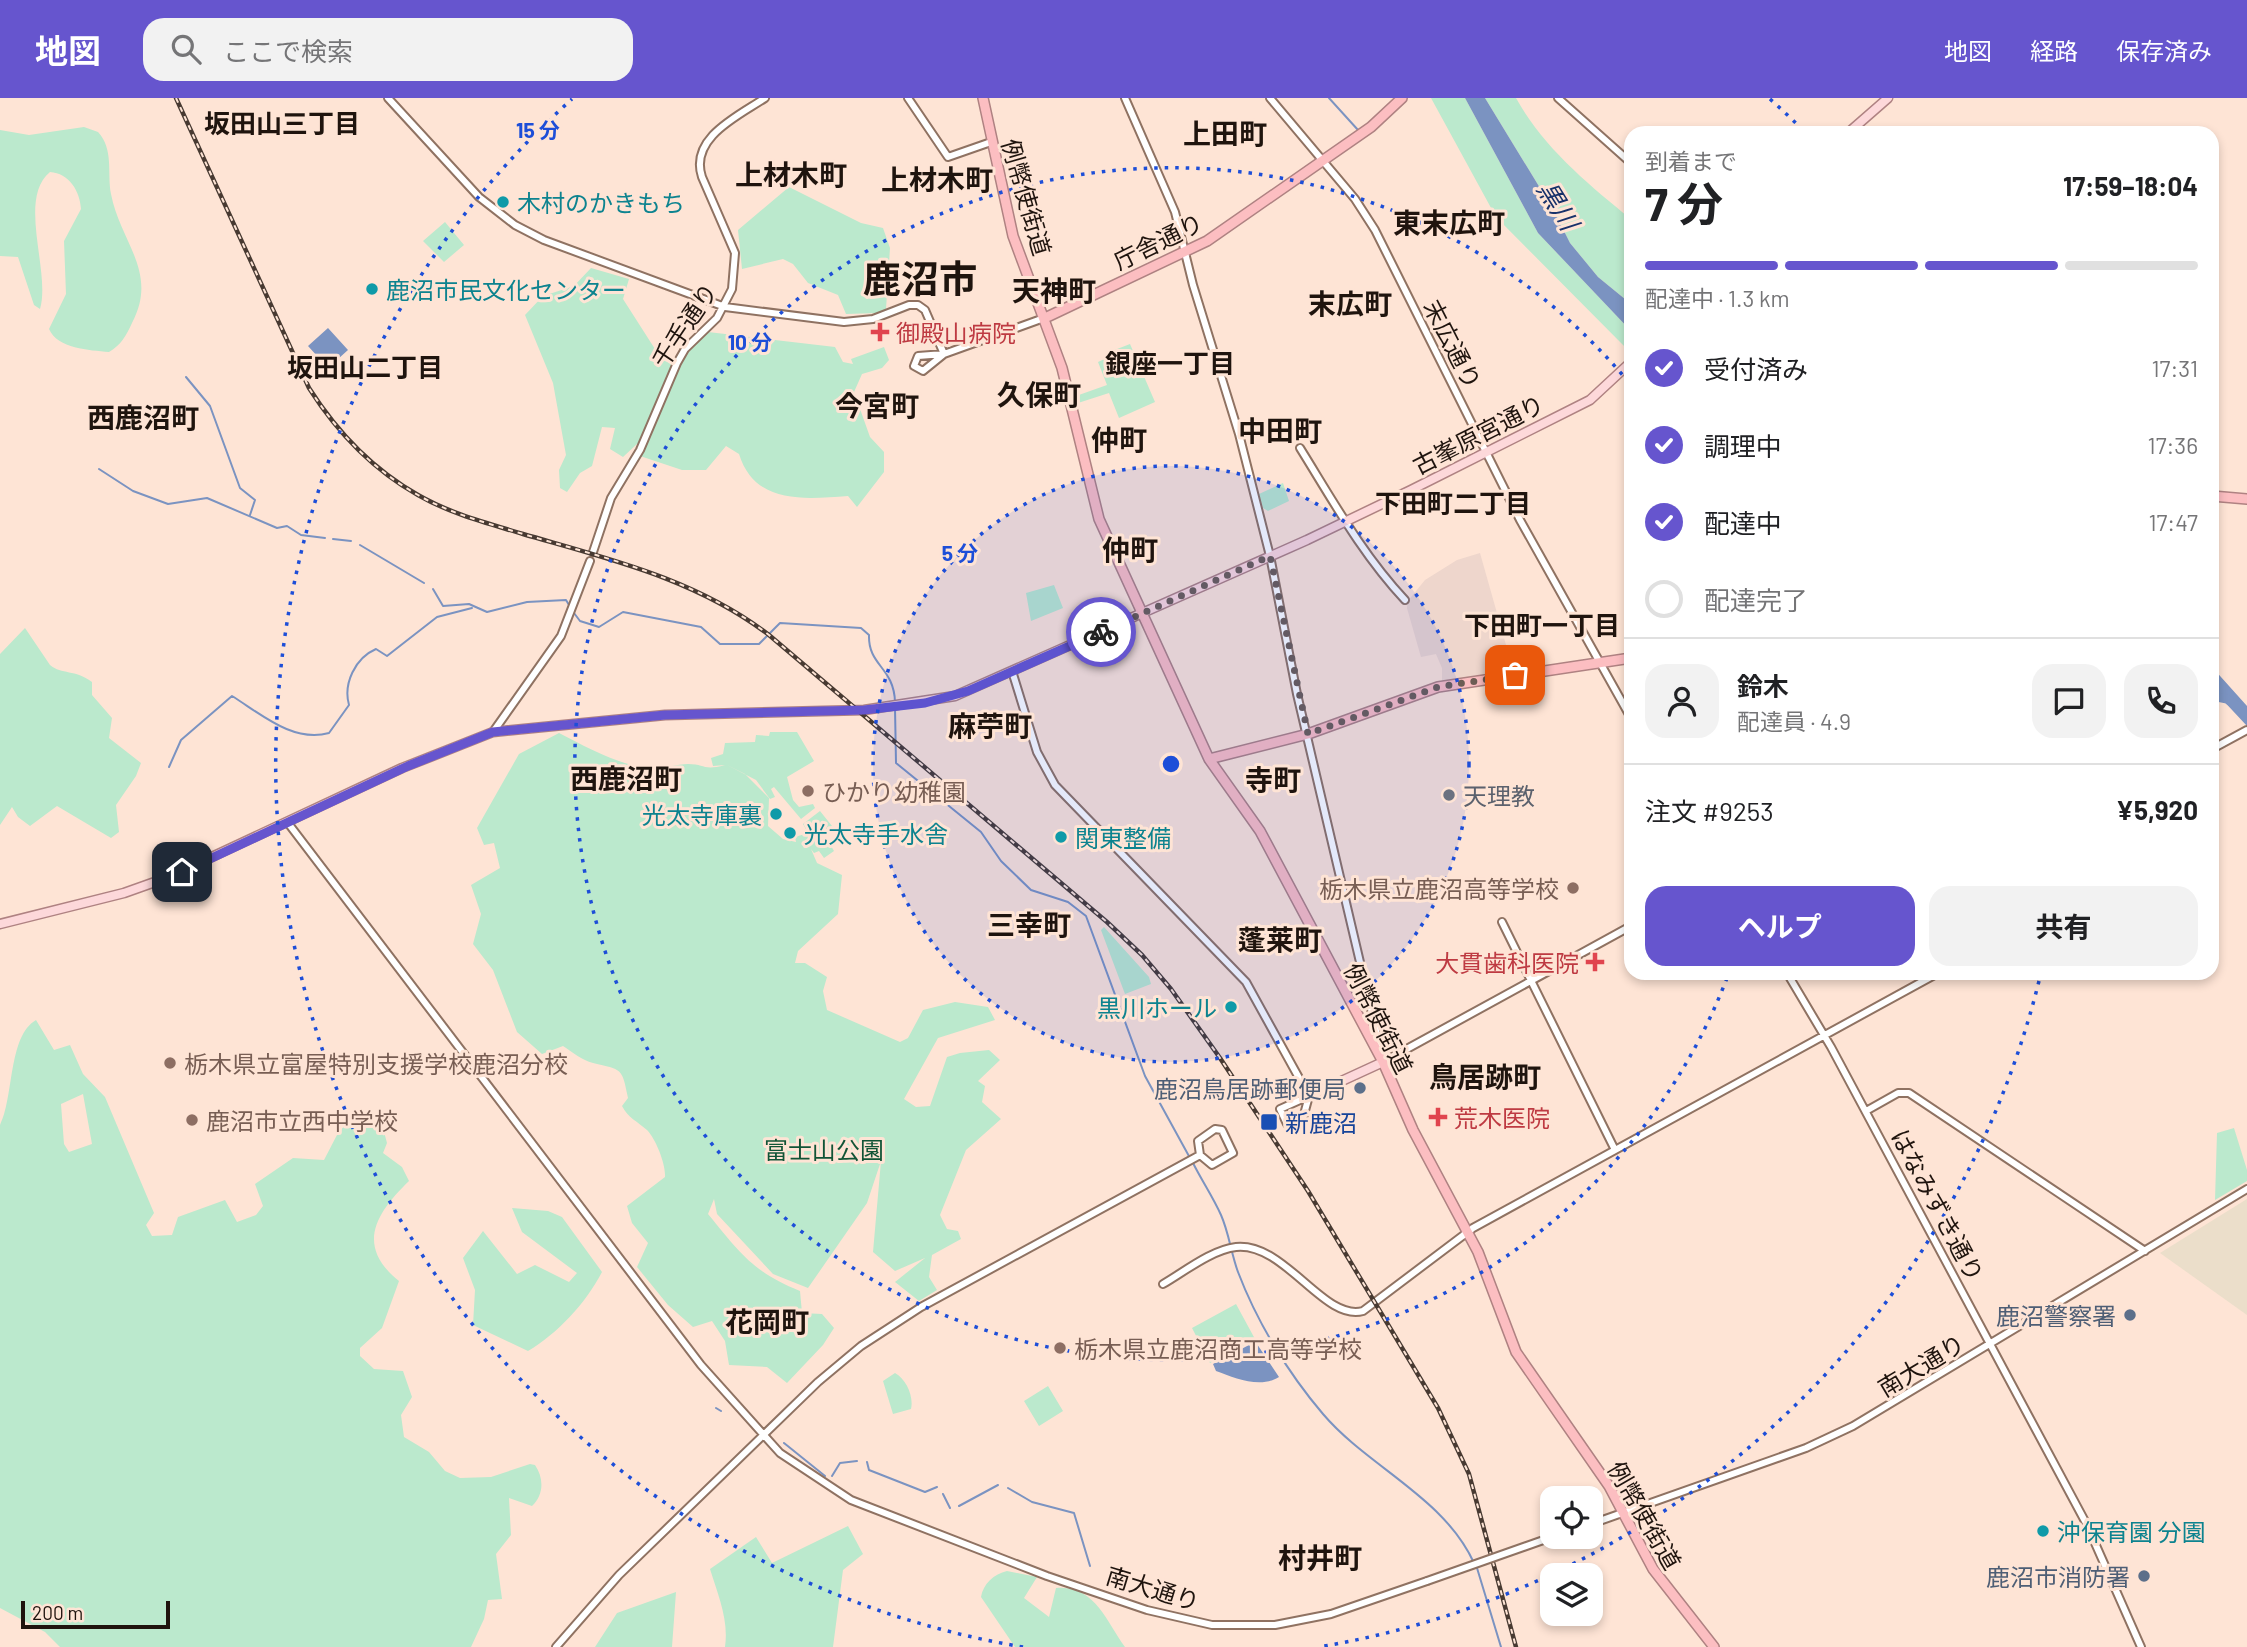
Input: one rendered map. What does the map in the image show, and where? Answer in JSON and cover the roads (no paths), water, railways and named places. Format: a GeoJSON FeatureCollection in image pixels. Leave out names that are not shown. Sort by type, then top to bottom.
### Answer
{"type":"FeatureCollection","features":[{"type":"Feature","properties":{"kind":"highway","name":"例幣使街道"},"geometry":{"type":"LineString","coordinates":[[983,98],[1016,244],[1045,318],[1069,393],[1099,519],[1209,759],[1260,831],[1383,1062],[1418,1138],[1467,1232],[1516,1352],[1599,1471],[1663,1584],[1714,1647]]}},
{"type":"Feature","properties":{"kind":"highway","name":"庁舎通り"},"geometry":{"type":"LineString","coordinates":[[1045,318],[1207,241],[1371,127],[1402,98]]}},
{"type":"Feature","properties":{"kind":"highway"},"geometry":{"type":"LineString","coordinates":[[2219,497],[2247,499]]}},
{"type":"Feature","properties":{"kind":"highway"},"geometry":{"type":"LineString","coordinates":[[1209,759],[1308,734],[1438,687],[1624,659]]}},
{"type":"Feature","properties":{"kind":"main road"},"geometry":{"type":"LineString","coordinates":[[1856,126],[1888,98]]}},
{"type":"Feature","properties":{"kind":"main road","name":"古峯原宮通り"},"geometry":{"type":"LineString","coordinates":[[0,924],[156,883],[408,766],[493,732],[665,715],[864,710],[912,705],[955,696],[1346,522],[1590,400],[1624,368]]}},
{"type":"Feature","properties":{"kind":"main road"},"geometry":{"type":"LineString","coordinates":[[1307,1101],[1383,1062]]}},
{"type":"Feature","properties":{"kind":"street"},"geometry":{"type":"LineString","coordinates":[[388,98],[479,197],[515,225],[563,247],[725,307]]}},
{"type":"Feature","properties":{"kind":"street","name":"千手通り"},"geometry":{"type":"LineString","coordinates":[[593,552],[611,498],[645,440],[677,363],[685,349],[725,307],[732,289],[735,253],[702,177],[699,158],[716,132],[765,98]]}},
{"type":"Feature","properties":{"kind":"street"},"geometry":{"type":"LineString","coordinates":[[908,98],[948,157],[991,142]]}},
{"type":"Feature","properties":{"kind":"street"},"geometry":{"type":"LineString","coordinates":[[1125,98],[1175,212],[1184,252],[1239,434],[1270,556],[1377,1036],[1384,1053],[1383,1062]]}},
{"type":"Feature","properties":{"kind":"street","name":"末広通り"},"geometry":{"type":"LineString","coordinates":[[1270,98],[1355,199],[1375,230],[1486,452],[1597,662]]}},
{"type":"Feature","properties":{"kind":"street"},"geometry":{"type":"LineString","coordinates":[[1558,98],[1624,157]]}},
{"type":"Feature","properties":{"kind":"street","name":"庁舎通り"},"geometry":{"type":"LineString","coordinates":[[725,307],[844,322],[873,319],[909,305],[918,305],[925,310],[944,354],[1045,318]]}},
{"type":"Feature","properties":{"kind":"street"},"geometry":{"type":"LineString","coordinates":[[1300,449],[1377,571],[1405,600]]}},
{"type":"Feature","properties":{"kind":"street"},"geometry":{"type":"LineString","coordinates":[[493,732],[561,636],[590,561]]}},
{"type":"Feature","properties":{"kind":"street"},"geometry":{"type":"LineString","coordinates":[[1597,662],[1624,706]]}},
{"type":"Feature","properties":{"kind":"street"},"geometry":{"type":"LineString","coordinates":[[1012,671],[1037,752],[1055,785],[1246,982],[1307,1101],[1303,1118],[1292,1125],[1287,1124],[1280,1109],[1296,1100],[1307,1101]]}},
{"type":"Feature","properties":{"kind":"street"},"geometry":{"type":"LineString","coordinates":[[2219,745],[2247,730]]}},
{"type":"Feature","properties":{"kind":"street","name":"南大通り"},"geometry":{"type":"LineString","coordinates":[[288,823],[643,1290],[728,1397],[764,1436],[802,1471],[864,1506],[1047,1576],[1177,1619],[1233,1626],[1290,1623],[1331,1614],[1540,1542]]}},
{"type":"Feature","properties":{"kind":"street"},"geometry":{"type":"LineString","coordinates":[[1502,922],[1615,1150]]}},
{"type":"Feature","properties":{"kind":"street"},"geometry":{"type":"LineString","coordinates":[[1383,1062],[1624,930]]}},
{"type":"Feature","properties":{"kind":"street","name":"はなみずき通り"},"geometry":{"type":"LineString","coordinates":[[1791,980],[1866,1111],[2087,1525],[2141,1647]]}},
{"type":"Feature","properties":{"kind":"street"},"geometry":{"type":"LineString","coordinates":[[1163,1284],[1225,1250],[1238,1247],[1269,1255],[1339,1308],[1353,1313],[1376,1303],[1467,1232],[1925,980]]}},
{"type":"Feature","properties":{"kind":"street"},"geometry":{"type":"LineString","coordinates":[[1866,1111],[1898,1093],[1909,1093],[2145,1251]]}},
{"type":"Feature","properties":{"kind":"street"},"geometry":{"type":"LineString","coordinates":[[1198,1156],[1212,1165],[1233,1153],[1223,1130],[1215,1129],[1199,1139]]}},
{"type":"Feature","properties":{"kind":"street"},"geometry":{"type":"LineString","coordinates":[[1198,1156],[1199,1139]]}},
{"type":"Feature","properties":{"kind":"street"},"geometry":{"type":"LineString","coordinates":[[1199,1139],[1210,1161],[1216,1163]]}},
{"type":"Feature","properties":{"kind":"street"},"geometry":{"type":"LineString","coordinates":[[556,1647],[594,1600],[833,1369],[895,1322],[1198,1156]]}},
{"type":"Feature","properties":{"kind":"street","name":"南大通り"},"geometry":{"type":"LineString","coordinates":[[1603,1520],[1827,1439],[1991,1345],[2247,1189]]}},
{"type":"Feature","properties":{"kind":"water"},"geometry":{"type":"Polygon","coordinates":[[[1465,98],[1485,98],[1554,211],[1570,243],[1598,277],[1624,298],[1624,324],[1538,233],[1465,98]]]}},
{"type":"Feature","properties":{"kind":"water"},"geometry":{"type":"Polygon","coordinates":[[[328,328],[348,350],[328,368],[308,346],[328,328]]]}},
{"type":"Feature","properties":{"kind":"water"},"geometry":{"type":"Polygon","coordinates":[[[2219,675],[2247,706],[2247,726],[2219,696],[2219,675]]]}},
{"type":"Feature","properties":{"kind":"water"},"geometry":{"type":"Polygon","coordinates":[[[1257,1344],[1279,1377],[1256,1382],[1216,1371],[1213,1364],[1249,1345],[1251,1347],[1257,1344]]]}},
{"type":"Feature","properties":{"kind":"waterway"},"geometry":{"type":"LineString","coordinates":[[1329,98],[1358,130]]}},
{"type":"Feature","properties":{"kind":"waterway"},"geometry":{"type":"LineString","coordinates":[[186,377],[210,406],[240,488],[255,500],[250,515]]}},
{"type":"Feature","properties":{"kind":"waterway"},"geometry":{"type":"LineString","coordinates":[[99,469],[133,491],[168,504],[207,498],[277,528],[287,526],[301,535],[325,538]]}},
{"type":"Feature","properties":{"kind":"waterway"},"geometry":{"type":"LineString","coordinates":[[333,539],[351,541]]}},
{"type":"Feature","properties":{"kind":"waterway"},"geometry":{"type":"LineString","coordinates":[[360,545],[424,583]]}},
{"type":"Feature","properties":{"kind":"waterway"},"geometry":{"type":"LineString","coordinates":[[433,589],[443,606],[469,604],[487,612],[527,602],[566,600],[569,605]]}},
{"type":"Feature","properties":{"kind":"waterway"},"geometry":{"type":"LineString","coordinates":[[169,767],[181,740],[232,696],[290,730],[303,734],[329,733],[349,705],[349,680],[362,659],[376,649],[387,656],[437,617],[472,608]]}},
{"type":"Feature","properties":{"kind":"waterway"},"geometry":{"type":"LineString","coordinates":[[574,613],[580,621],[599,627],[623,612],[701,627],[720,644],[759,644],[780,623],[861,628],[869,635],[873,654],[894,690],[895,702]]}},
{"type":"Feature","properties":{"kind":"waterway","name":"黒川"},"geometry":{"type":"LineString","coordinates":[[2219,697],[2227,699],[2247,713]]}},
{"type":"Feature","properties":{"kind":"waterway"},"geometry":{"type":"LineString","coordinates":[[895,708],[896,763],[981,832],[1001,861],[1031,890],[1068,902],[1086,916],[1145,1076],[1190,1158]]}},
{"type":"Feature","properties":{"kind":"waterway"},"geometry":{"type":"LineString","coordinates":[[1193,1163],[1221,1215],[1238,1272],[1254,1310],[1298,1382],[1341,1433],[1444,1519],[1461,1540],[1474,1563]]}},
{"type":"Feature","properties":{"kind":"waterway"},"geometry":{"type":"LineString","coordinates":[[716,1408],[721,1411]]}},
{"type":"Feature","properties":{"kind":"waterway"},"geometry":{"type":"LineString","coordinates":[[784,1443],[825,1476]]}},
{"type":"Feature","properties":{"kind":"waterway"},"geometry":{"type":"LineString","coordinates":[[832,1476],[840,1463],[857,1461]]}},
{"type":"Feature","properties":{"kind":"waterway"},"geometry":{"type":"LineString","coordinates":[[867,1462],[869,1470],[925,1492],[937,1487]]}},
{"type":"Feature","properties":{"kind":"waterway"},"geometry":{"type":"LineString","coordinates":[[959,1506],[998,1485]]}},
{"type":"Feature","properties":{"kind":"waterway"},"geometry":{"type":"LineString","coordinates":[[1008,1488],[1032,1502],[1074,1513],[1090,1566]]}},
{"type":"Feature","properties":{"kind":"waterway"},"geometry":{"type":"LineString","coordinates":[[943,1494],[950,1508]]}},
{"type":"Feature","properties":{"kind":"waterway"},"geometry":{"type":"LineString","coordinates":[[1477,1568],[1501,1647]]}},
{"type":"Feature","properties":{"kind":"railway"},"geometry":{"type":"LineString","coordinates":[[176,98],[309,388],[331,420],[371,461],[401,485],[443,508],[651,573],[712,599],[741,616],[769,635],[1107,922],[1142,955],[1171,989],[1220,1058],[1308,1191],[1438,1408],[1469,1474],[1516,1647]]}},
{"type":"Feature","properties":{"kind":"place","name":"木村のかきもち"},"geometry":{"type":"Point","coordinates":[503,202]}},
{"type":"Feature","properties":{"kind":"place","name":"鹿沼市民文化センター"},"geometry":{"type":"Point","coordinates":[372,289]}},
{"type":"Feature","properties":{"kind":"place","name":"御殿山病院"},"geometry":{"type":"Point","coordinates":[880,332]}},
{"type":"Feature","properties":{"kind":"place","name":"ひかり幼稚園"},"geometry":{"type":"Point","coordinates":[808,791]}},
{"type":"Feature","properties":{"kind":"place","name":"天理教"},"geometry":{"type":"Point","coordinates":[1449,795]}},
{"type":"Feature","properties":{"kind":"place","name":"光太寺庫裏"},"geometry":{"type":"Point","coordinates":[776,814]}},
{"type":"Feature","properties":{"kind":"place","name":"光太寺手水舎"},"geometry":{"type":"Point","coordinates":[790,833]}},
{"type":"Feature","properties":{"kind":"place","name":"関東整備"},"geometry":{"type":"Point","coordinates":[1061,837]}},
{"type":"Feature","properties":{"kind":"place","name":"栃木県立鹿沼高等学校"},"geometry":{"type":"Point","coordinates":[1573,888]}},
{"type":"Feature","properties":{"kind":"place","name":"大貫歯科医院"},"geometry":{"type":"Point","coordinates":[1595,962]}},
{"type":"Feature","properties":{"kind":"place","name":"黒川ホール"},"geometry":{"type":"Point","coordinates":[1231,1007]}},
{"type":"Feature","properties":{"kind":"place","name":"栃木県立富屋特別支援学校鹿沼分校"},"geometry":{"type":"Point","coordinates":[170,1063]}},
{"type":"Feature","properties":{"kind":"place","name":"鹿沼鳥居跡郵便局"},"geometry":{"type":"Point","coordinates":[1360,1088]}},
{"type":"Feature","properties":{"kind":"place","name":"荒木医院"},"geometry":{"type":"Point","coordinates":[1438,1117]}},
{"type":"Feature","properties":{"kind":"place","name":"鹿沼市立西中学校"},"geometry":{"type":"Point","coordinates":[192,1120]}},
{"type":"Feature","properties":{"kind":"place","name":"新鹿沼"},"geometry":{"type":"Point","coordinates":[1269,1122]}},
{"type":"Feature","properties":{"kind":"place","name":"鹿沼警察署"},"geometry":{"type":"Point","coordinates":[2130,1315]}},
{"type":"Feature","properties":{"kind":"place","name":"栃木県立鹿沼商工高等学校"},"geometry":{"type":"Point","coordinates":[1060,1348]}},
{"type":"Feature","properties":{"kind":"place","name":"沖保育園 分園"},"geometry":{"type":"Point","coordinates":[2043,1531]}},
{"type":"Feature","properties":{"kind":"place","name":"鹿沼市消防署"},"geometry":{"type":"Point","coordinates":[2144,1576]}},
{"type":"Feature","properties":{"kind":"district","name":"坂田山三丁目"},"geometry":{"type":"Point","coordinates":[282,122]}},
{"type":"Feature","properties":{"kind":"district","name":"上田町"},"geometry":{"type":"Point","coordinates":[1225,133]}},
{"type":"Feature","properties":{"kind":"district","name":"上材木町"},"geometry":{"type":"Point","coordinates":[791,174]}},
{"type":"Feature","properties":{"kind":"district","name":"上材木町"},"geometry":{"type":"Point","coordinates":[937,179]}},
{"type":"Feature","properties":{"kind":"district","name":"東末広町"},"geometry":{"type":"Point","coordinates":[1449,222]}},
{"type":"Feature","properties":{"kind":"district","name":"鹿沼市"},"geometry":{"type":"Point","coordinates":[920,278]}},
{"type":"Feature","properties":{"kind":"district","name":"天神町"},"geometry":{"type":"Point","coordinates":[1054,290]}},
{"type":"Feature","properties":{"kind":"district","name":"末広町"},"geometry":{"type":"Point","coordinates":[1350,303]}},
{"type":"Feature","properties":{"kind":"district","name":"銀座一丁目"},"geometry":{"type":"Point","coordinates":[1170,362]}},
{"type":"Feature","properties":{"kind":"district","name":"坂田山二丁目"},"geometry":{"type":"Point","coordinates":[365,366]}},
{"type":"Feature","properties":{"kind":"district","name":"久保町"},"geometry":{"type":"Point","coordinates":[1039,394]}},
{"type":"Feature","properties":{"kind":"district","name":"今宮町"},"geometry":{"type":"Point","coordinates":[877,405]}},
{"type":"Feature","properties":{"kind":"district","name":"西鹿沼町"},"geometry":{"type":"Point","coordinates":[143,417]}},
{"type":"Feature","properties":{"kind":"district","name":"中田町"},"geometry":{"type":"Point","coordinates":[1280,430]}},
{"type":"Feature","properties":{"kind":"district","name":"仲町"},"geometry":{"type":"Point","coordinates":[1119,439]}},
{"type":"Feature","properties":{"kind":"district","name":"下田町二丁目"},"geometry":{"type":"Point","coordinates":[1453,502]}},
{"type":"Feature","properties":{"kind":"district","name":"仲町"},"geometry":{"type":"Point","coordinates":[1130,549]}},
{"type":"Feature","properties":{"kind":"district","name":"下田町一丁目"},"geometry":{"type":"Point","coordinates":[1542,624]}},
{"type":"Feature","properties":{"kind":"district","name":"麻苧町"},"geometry":{"type":"Point","coordinates":[990,725]}},
{"type":"Feature","properties":{"kind":"district","name":"西鹿沼町"},"geometry":{"type":"Point","coordinates":[626,778]}},
{"type":"Feature","properties":{"kind":"district","name":"寺町"},"geometry":{"type":"Point","coordinates":[1273,779]}},
{"type":"Feature","properties":{"kind":"district","name":"三幸町"},"geometry":{"type":"Point","coordinates":[1029,924]}},
{"type":"Feature","properties":{"kind":"district","name":"蓬莱町"},"geometry":{"type":"Point","coordinates":[1280,939]}},
{"type":"Feature","properties":{"kind":"district","name":"鳥居跡町"},"geometry":{"type":"Point","coordinates":[1485,1076]}},
{"type":"Feature","properties":{"kind":"district","name":"花岡町"},"geometry":{"type":"Point","coordinates":[767,1321]}},
{"type":"Feature","properties":{"kind":"district","name":"村井町"},"geometry":{"type":"Point","coordinates":[1320,1557]}},
{"type":"Feature","properties":{"kind":"park label","name":"富士山公園"},"geometry":{"type":"Point","coordinates":[824,1149]}}]}
